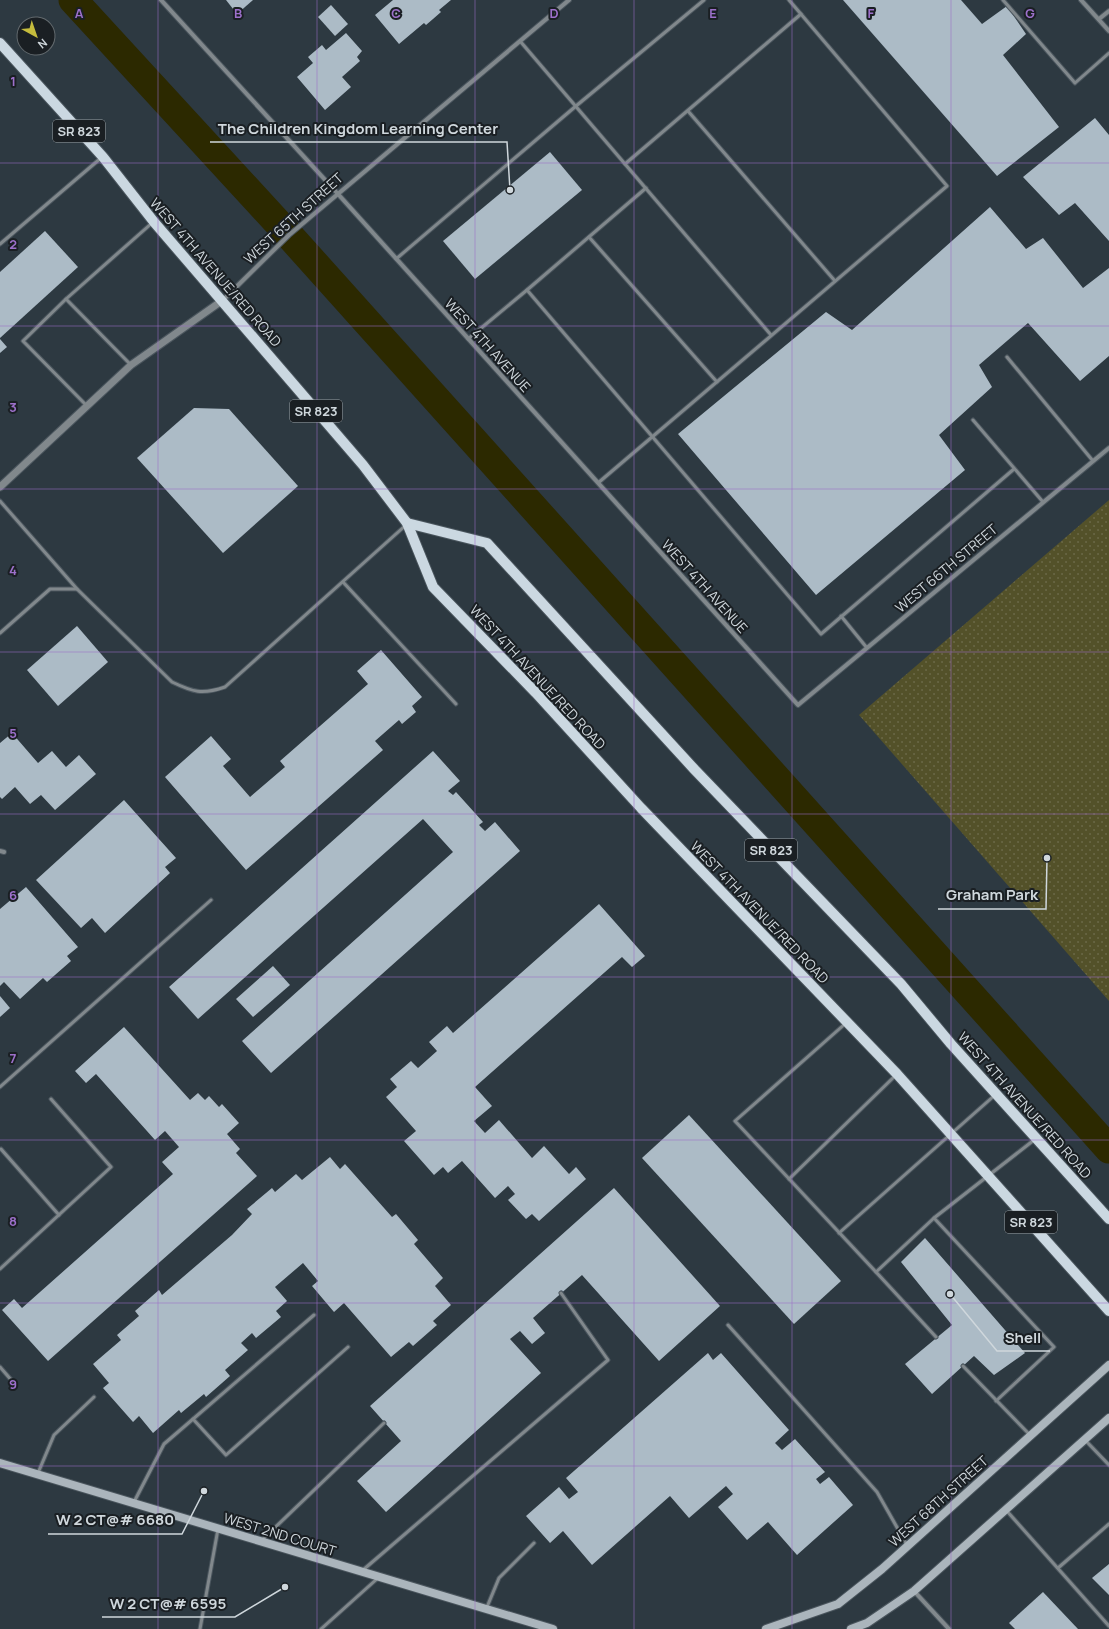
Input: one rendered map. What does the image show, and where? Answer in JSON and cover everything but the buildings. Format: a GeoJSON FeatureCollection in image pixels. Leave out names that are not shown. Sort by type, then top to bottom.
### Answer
{"type":"FeatureCollection","features":[{"type":"Feature","properties":{"kind":"main road","name":"WEST 4TH AVENUE/RED ROAD"},"geometry":{"type":"LineString","coordinates":[[0,42],[103,157],[154,222],[223,300],[363,465],[407,523],[433,587],[536,693],[646,814],[897,1074],[989,1175],[1109,1311]]}},
{"type":"Feature","properties":{"kind":"main road","name":"WEST 4TH AVENUE/RED ROAD"},"geometry":{"type":"LineString","coordinates":[[407,523],[487,543],[695,770],[901,984],[951,1044],[1109,1219]]}},
{"type":"Feature","properties":{"kind":"main road","name":"WEST 68TH STREET"},"geometry":{"type":"LineString","coordinates":[[766,1629],[838,1604],[882,1569],[1109,1365]]}},
{"type":"Feature","properties":{"kind":"main road"},"geometry":{"type":"LineString","coordinates":[[852,1629],[867,1623],[914,1591],[1109,1418]]}},
{"type":"Feature","properties":{"kind":"main road","name":"WEST 2ND COURT"},"geometry":{"type":"LineString","coordinates":[[0,1463],[553,1629]]}},
{"type":"Feature","properties":{"kind":"street","name":"WEST 4TH AVENUE"},"geometry":{"type":"LineString","coordinates":[[162,0],[798,705]]}},
{"type":"Feature","properties":{"kind":"street","name":"WEST 65TH STREET"},"geometry":{"type":"LineString","coordinates":[[0,487],[131,365],[223,300],[288,235],[569,0]]}},
{"type":"Feature","properties":{"kind":"street"},"geometry":{"type":"LineString","coordinates":[[1081,0],[1109,31]]}},
{"type":"Feature","properties":{"kind":"street"},"geometry":{"type":"LineString","coordinates":[[1099,19],[1109,11]]}},
{"type":"Feature","properties":{"kind":"street","name":"WEST 66TH STREET"},"geometry":{"type":"LineString","coordinates":[[798,705],[1109,448]]}},
{"type":"Feature","properties":{"kind":"street"},"geometry":{"type":"LineString","coordinates":[[914,1591],[949,1629]]}},
{"type":"Feature","properties":{"kind":"lane"},"geometry":{"type":"LineString","coordinates":[[396,259],[576,106],[704,0]]}},
{"type":"Feature","properties":{"kind":"lane"},"geometry":{"type":"LineString","coordinates":[[598,484],[947,186],[789,0]]}},
{"type":"Feature","properties":{"kind":"lane"},"geometry":{"type":"LineString","coordinates":[[1003,0],[1075,83],[1109,53]]}},
{"type":"Feature","properties":{"kind":"lane"},"geometry":{"type":"LineString","coordinates":[[625,164],[801,14]]}},
{"type":"Feature","properties":{"kind":"lane"},"geometry":{"type":"LineString","coordinates":[[520,41],[771,335]]}},
{"type":"Feature","properties":{"kind":"lane"},"geometry":{"type":"LineString","coordinates":[[688,111],[836,281]]}},
{"type":"Feature","properties":{"kind":"lane"},"geometry":{"type":"LineString","coordinates":[[0,244],[103,157]]}},
{"type":"Feature","properties":{"kind":"lane"},"geometry":{"type":"LineString","coordinates":[[468,339],[646,188]]}},
{"type":"Feature","properties":{"kind":"lane"},"geometry":{"type":"LineString","coordinates":[[87,406],[23,341],[66,299],[154,222]]}},
{"type":"Feature","properties":{"kind":"lane"},"geometry":{"type":"LineString","coordinates":[[589,237],[717,382]]}},
{"type":"Feature","properties":{"kind":"lane"},"geometry":{"type":"LineString","coordinates":[[527,290],[820,634],[1014,468]]}},
{"type":"Feature","properties":{"kind":"lane"},"geometry":{"type":"LineString","coordinates":[[66,299],[131,365]]}},
{"type":"Feature","properties":{"kind":"lane"},"geometry":{"type":"LineString","coordinates":[[1007,357],[1093,461]]}},
{"type":"Feature","properties":{"kind":"lane"},"geometry":{"type":"LineString","coordinates":[[973,420],[1043,502]]}},
{"type":"Feature","properties":{"kind":"lane"},"geometry":{"type":"LineString","coordinates":[[0,501],[77,589],[172,682],[189,690],[210,692],[225,687],[407,523]]}},
{"type":"Feature","properties":{"kind":"lane"},"geometry":{"type":"LineString","coordinates":[[343,582],[456,704]]}},
{"type":"Feature","properties":{"kind":"lane"},"geometry":{"type":"LineString","coordinates":[[0,633],[50,589],[77,589]]}},
{"type":"Feature","properties":{"kind":"lane"},"geometry":{"type":"LineString","coordinates":[[841,616],[867,648]]}},
{"type":"Feature","properties":{"kind":"lane"},"geometry":{"type":"LineString","coordinates":[[0,1087],[212,900]]}},
{"type":"Feature","properties":{"kind":"lane"},"geometry":{"type":"LineString","coordinates":[[847,1022],[735,1121],[936,1337]]}},
{"type":"Feature","properties":{"kind":"lane"},"geometry":{"type":"LineString","coordinates":[[789,1179],[897,1074]]}},
{"type":"Feature","properties":{"kind":"lane"},"geometry":{"type":"LineString","coordinates":[[839,1233],[952,1136],[996,1094]]}},
{"type":"Feature","properties":{"kind":"lane"},"geometry":{"type":"LineString","coordinates":[[0,1269],[112,1167],[51,1100]]}},
{"type":"Feature","properties":{"kind":"lane"},"geometry":{"type":"LineString","coordinates":[[876,1272],[934,1218],[1036,1138]]}},
{"type":"Feature","properties":{"kind":"lane"},"geometry":{"type":"LineString","coordinates":[[1,1149],[59,1215]]}},
{"type":"Feature","properties":{"kind":"lane"},"geometry":{"type":"LineString","coordinates":[[934,1218],[1054,1347],[996,1401]]}},
{"type":"Feature","properties":{"kind":"lane"},"geometry":{"type":"LineString","coordinates":[[361,1572],[608,1360],[562,1293]]}},
{"type":"Feature","properties":{"kind":"lane"},"geometry":{"type":"LineString","coordinates":[[133,1503],[164,1444],[314,1315]]}},
{"type":"Feature","properties":{"kind":"lane"},"geometry":{"type":"LineString","coordinates":[[728,1325],[877,1492],[907,1545]]}},
{"type":"Feature","properties":{"kind":"lane"},"geometry":{"type":"LineString","coordinates":[[193,1419],[226,1455],[348,1347]]}},
{"type":"Feature","properties":{"kind":"lane"},"geometry":{"type":"LineString","coordinates":[[963,1366],[1031,1436]]}},
{"type":"Feature","properties":{"kind":"lane"},"geometry":{"type":"LineString","coordinates":[[0,1367],[13,1382]]}},
{"type":"Feature","properties":{"kind":"lane"},"geometry":{"type":"LineString","coordinates":[[37,1474],[54,1435],[94,1397]]}},
{"type":"Feature","properties":{"kind":"lane"},"geometry":{"type":"LineString","coordinates":[[261,1541],[384,1423]]}},
{"type":"Feature","properties":{"kind":"lane"},"geometry":{"type":"LineString","coordinates":[[1085,1440],[1109,1466]]}},
{"type":"Feature","properties":{"kind":"lane"},"geometry":{"type":"LineString","coordinates":[[1005,1509],[1109,1626]]}},
{"type":"Feature","properties":{"kind":"lane"},"geometry":{"type":"LineString","coordinates":[[1058,1568],[1109,1524]]}},
{"type":"Feature","properties":{"kind":"lane"},"geometry":{"type":"LineString","coordinates":[[200,1629],[218,1529]]}},
{"type":"Feature","properties":{"kind":"lane"},"geometry":{"type":"LineString","coordinates":[[486,1609],[499,1578],[534,1543]]}},
{"type":"Feature","properties":{"kind":"lane"},"geometry":{"type":"LineString","coordinates":[[321,1629],[378,1577]]}},
{"type":"Feature","properties":{"kind":"shaded area"},"geometry":{"type":"Polygon","coordinates":[[[1109,500],[1109,1001],[859,715],[1109,500]]]}},
{"type":"Feature","properties":{"kind":"waterway"},"geometry":{"type":"LineString","coordinates":[[73,0],[289,235],[1109,1149]]}},
{"type":"Feature","properties":{"kind":"place","name":"The Children Kingdom Learning Center"},"geometry":{"type":"Point","coordinates":[510,190]}},
{"type":"Feature","properties":{"kind":"place","name":"Graham Park"},"geometry":{"type":"Point","coordinates":[1047,858]}},
{"type":"Feature","properties":{"kind":"place","name":"Shell"},"geometry":{"type":"Point","coordinates":[950,1294]}},
{"type":"Feature","properties":{"kind":"place","name":"W 2 CT@# 6680"},"geometry":{"type":"Point","coordinates":[204,1491]}},
{"type":"Feature","properties":{"kind":"place","name":"W 2 CT@# 6595"},"geometry":{"type":"Point","coordinates":[285,1587]}}]}
